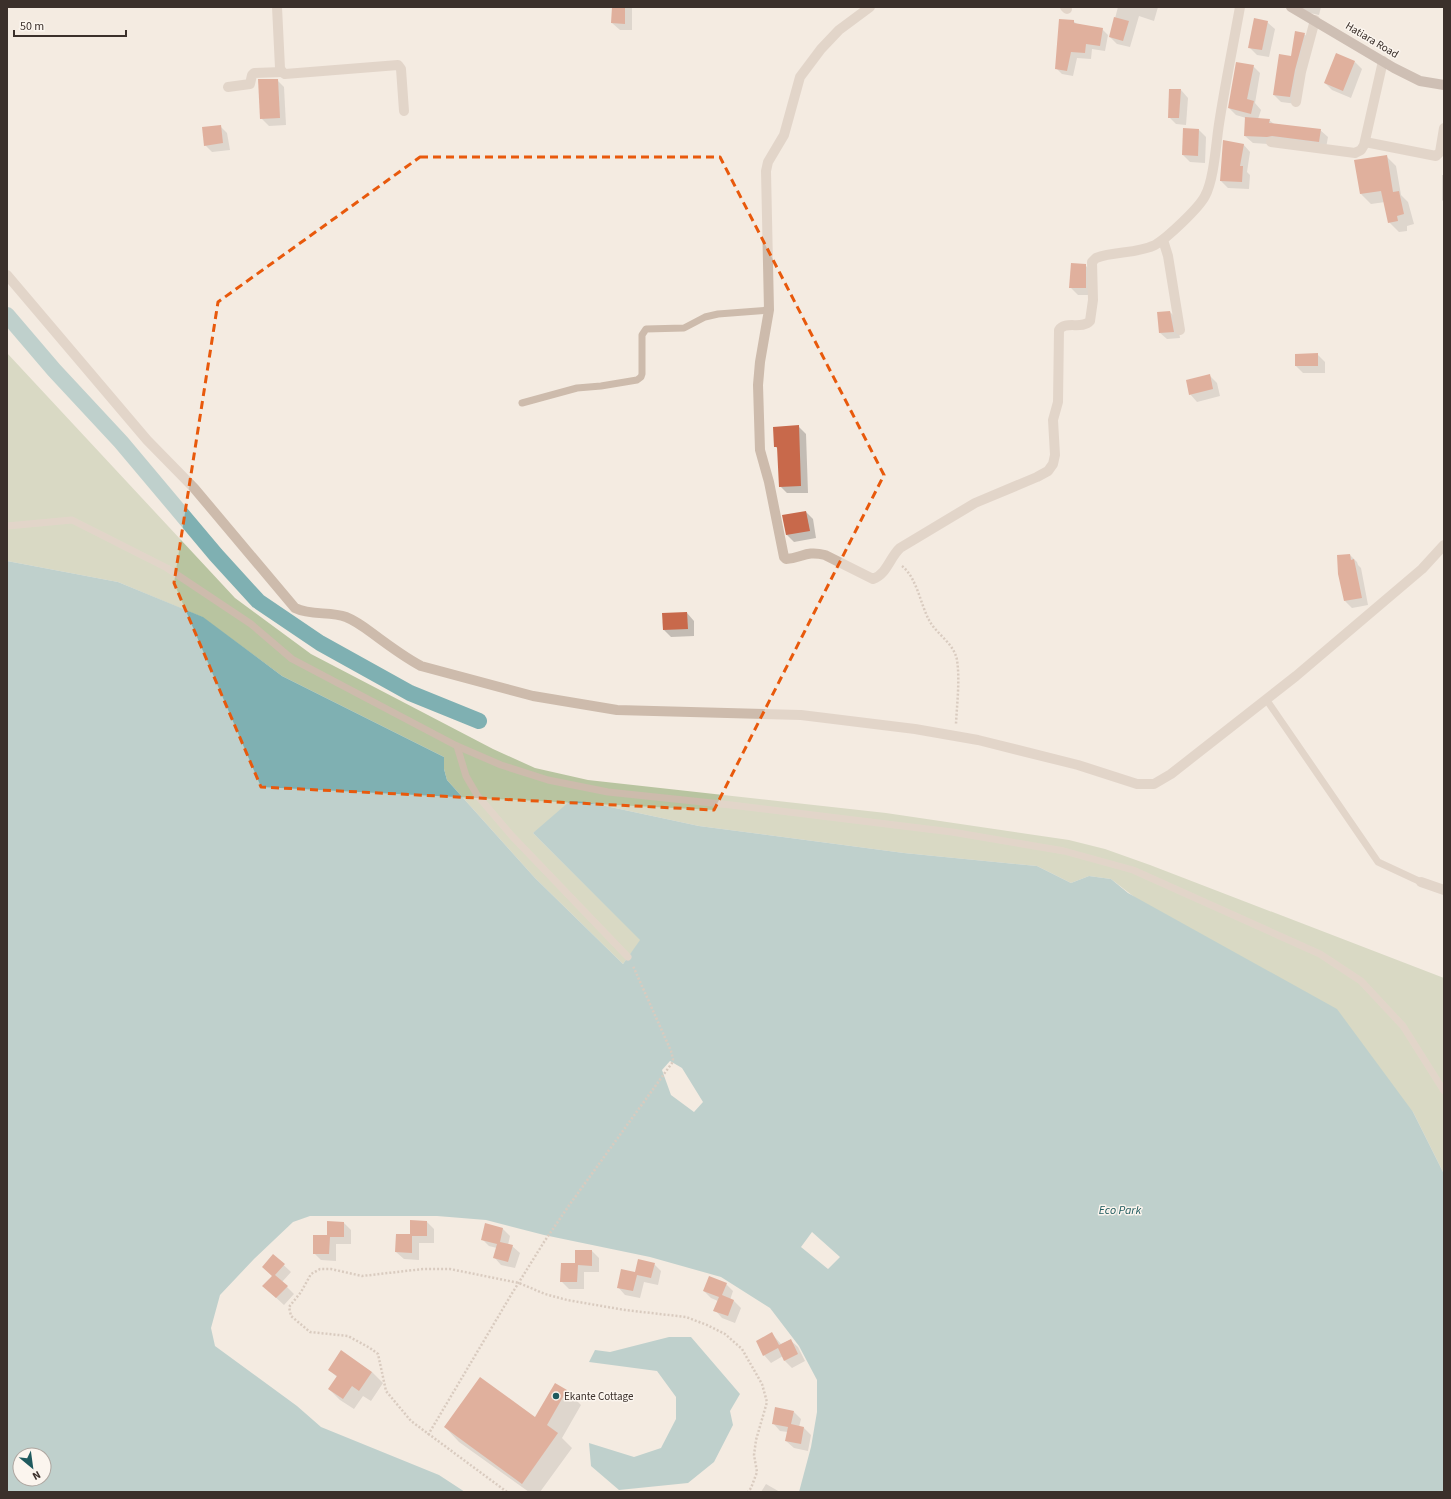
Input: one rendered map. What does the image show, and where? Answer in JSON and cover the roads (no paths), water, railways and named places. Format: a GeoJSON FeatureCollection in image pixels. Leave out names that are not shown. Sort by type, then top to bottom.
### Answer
{"type":"FeatureCollection","features":[{"type":"Feature","properties":{"kind":"street"},"geometry":{"type":"LineString","coordinates":[[276,7],[280,68],[282,72]]}},
{"type":"Feature","properties":{"kind":"street"},"geometry":{"type":"LineString","coordinates":[[870,7],[839,30],[820,49],[800,77],[784,135],[768,162],[766,171],[769,310],[760,362],[758,385],[760,450],[769,482],[784,557],[786,559],[790,559],[809,553],[818,553],[873,579],[877,578],[884,571],[890,560],[900,548],[976,503],[1048,471],[1053,464],[1055,455],[1053,420],[1058,402],[1059,330],[1064,326],[1083,325],[1090,321],[1093,300],[1092,262],[1096,258],[1137,251],[1163,240],[1197,207],[1205,196],[1210,181],[1240,7]]}},
{"type":"Feature","properties":{"kind":"street","name":"Hatiara Road"},"geometry":{"type":"LineString","coordinates":[[1291,7],[1420,81],[1444,85]]}},
{"type":"Feature","properties":{"kind":"street"},"geometry":{"type":"LineString","coordinates":[[1296,102],[1301,72],[1315,20]]}},
{"type":"Feature","properties":{"kind":"street"},"geometry":{"type":"LineString","coordinates":[[1270,142],[1355,153],[1361,150],[1365,142],[1383,61]]}},
{"type":"Feature","properties":{"kind":"street"},"geometry":{"type":"LineString","coordinates":[[228,88],[250,84],[254,73],[282,72],[285,74],[398,65],[400,69],[404,111]]}},
{"type":"Feature","properties":{"kind":"street"},"geometry":{"type":"LineString","coordinates":[[1365,142],[1436,156],[1440,152],[1444,128]]}},
{"type":"Feature","properties":{"kind":"street"},"geometry":{"type":"LineString","coordinates":[[1163,240],[1168,256],[1180,330]]}},
{"type":"Feature","properties":{"kind":"street"},"geometry":{"type":"LineString","coordinates":[[7,275],[147,440],[194,488],[295,608],[303,612],[332,614],[345,617],[356,622],[411,661],[421,666],[533,696],[617,710],[801,715],[915,729],[978,740],[1078,765],[1137,784],[1154,784],[1171,774],[1266,699],[1422,569],[1444,545]]}},
{"type":"Feature","properties":{"kind":"street"},"geometry":{"type":"LineString","coordinates":[[1421,882],[1444,890]]}},
{"type":"Feature","properties":{"kind":"lane"},"geometry":{"type":"LineString","coordinates":[[522,403],[577,388],[609,385],[637,380],[642,374],[642,335],[646,328],[684,328],[705,317],[718,314],[769,310]]}},
{"type":"Feature","properties":{"kind":"lane"},"geometry":{"type":"LineString","coordinates":[[7,526],[72,520],[167,568],[251,624],[292,659],[457,746],[501,765],[548,780],[608,792],[739,806],[952,832],[1064,851],[1132,870],[1320,954],[1361,981],[1403,1026],[1444,1091]]}},
{"type":"Feature","properties":{"kind":"lane"},"geometry":{"type":"LineString","coordinates":[[1266,699],[1378,862],[1421,882]]}},
{"type":"Feature","properties":{"kind":"lane"},"geometry":{"type":"LineString","coordinates":[[457,746],[466,776],[477,795],[512,836],[628,957]]}},
{"type":"Feature","properties":{"kind":"water","name":"Eco Park"},"geometry":{"type":"Polygon","coordinates":[[[7,561],[118,582],[203,617],[282,676],[444,757],[444,769],[447,780],[535,878],[623,964],[640,940],[533,833],[570,801],[587,802],[699,826],[904,853],[1037,866],[1071,883],[1089,876],[1111,879],[1128,893],[1337,1009],[1413,1112],[1444,1174],[1444,1492],[799,1492],[811,1447],[817,1412],[817,1380],[799,1346],[770,1308],[721,1277],[650,1257],[544,1235],[486,1220],[437,1216],[310,1216],[293,1222],[254,1259],[220,1295],[211,1328],[215,1346],[297,1406],[321,1427],[439,1475],[465,1492],[7,1492],[7,561]],[[670,1061],[662,1070],[671,1095],[694,1112],[703,1102],[682,1068],[670,1061]],[[812,1232],[801,1247],[828,1269],[840,1257],[812,1232]]]}},
{"type":"Feature","properties":{"kind":"water"},"geometry":{"type":"Polygon","coordinates":[[[669,1337],[691,1337],[740,1394],[730,1411],[733,1425],[714,1462],[688,1483],[619,1490],[591,1466],[589,1443],[634,1457],[661,1448],[676,1419],[676,1397],[657,1371],[589,1362],[595,1350],[610,1352],[669,1337]]]}},
{"type":"Feature","properties":{"kind":"waterway"},"geometry":{"type":"LineString","coordinates":[[7,315],[54,370],[121,442],[216,555],[258,601],[320,643],[410,693],[479,721]]}},
{"type":"Feature","properties":{"kind":"place","name":"Ekante Cottage"},"geometry":{"type":"Point","coordinates":[556,1396]}}]}
